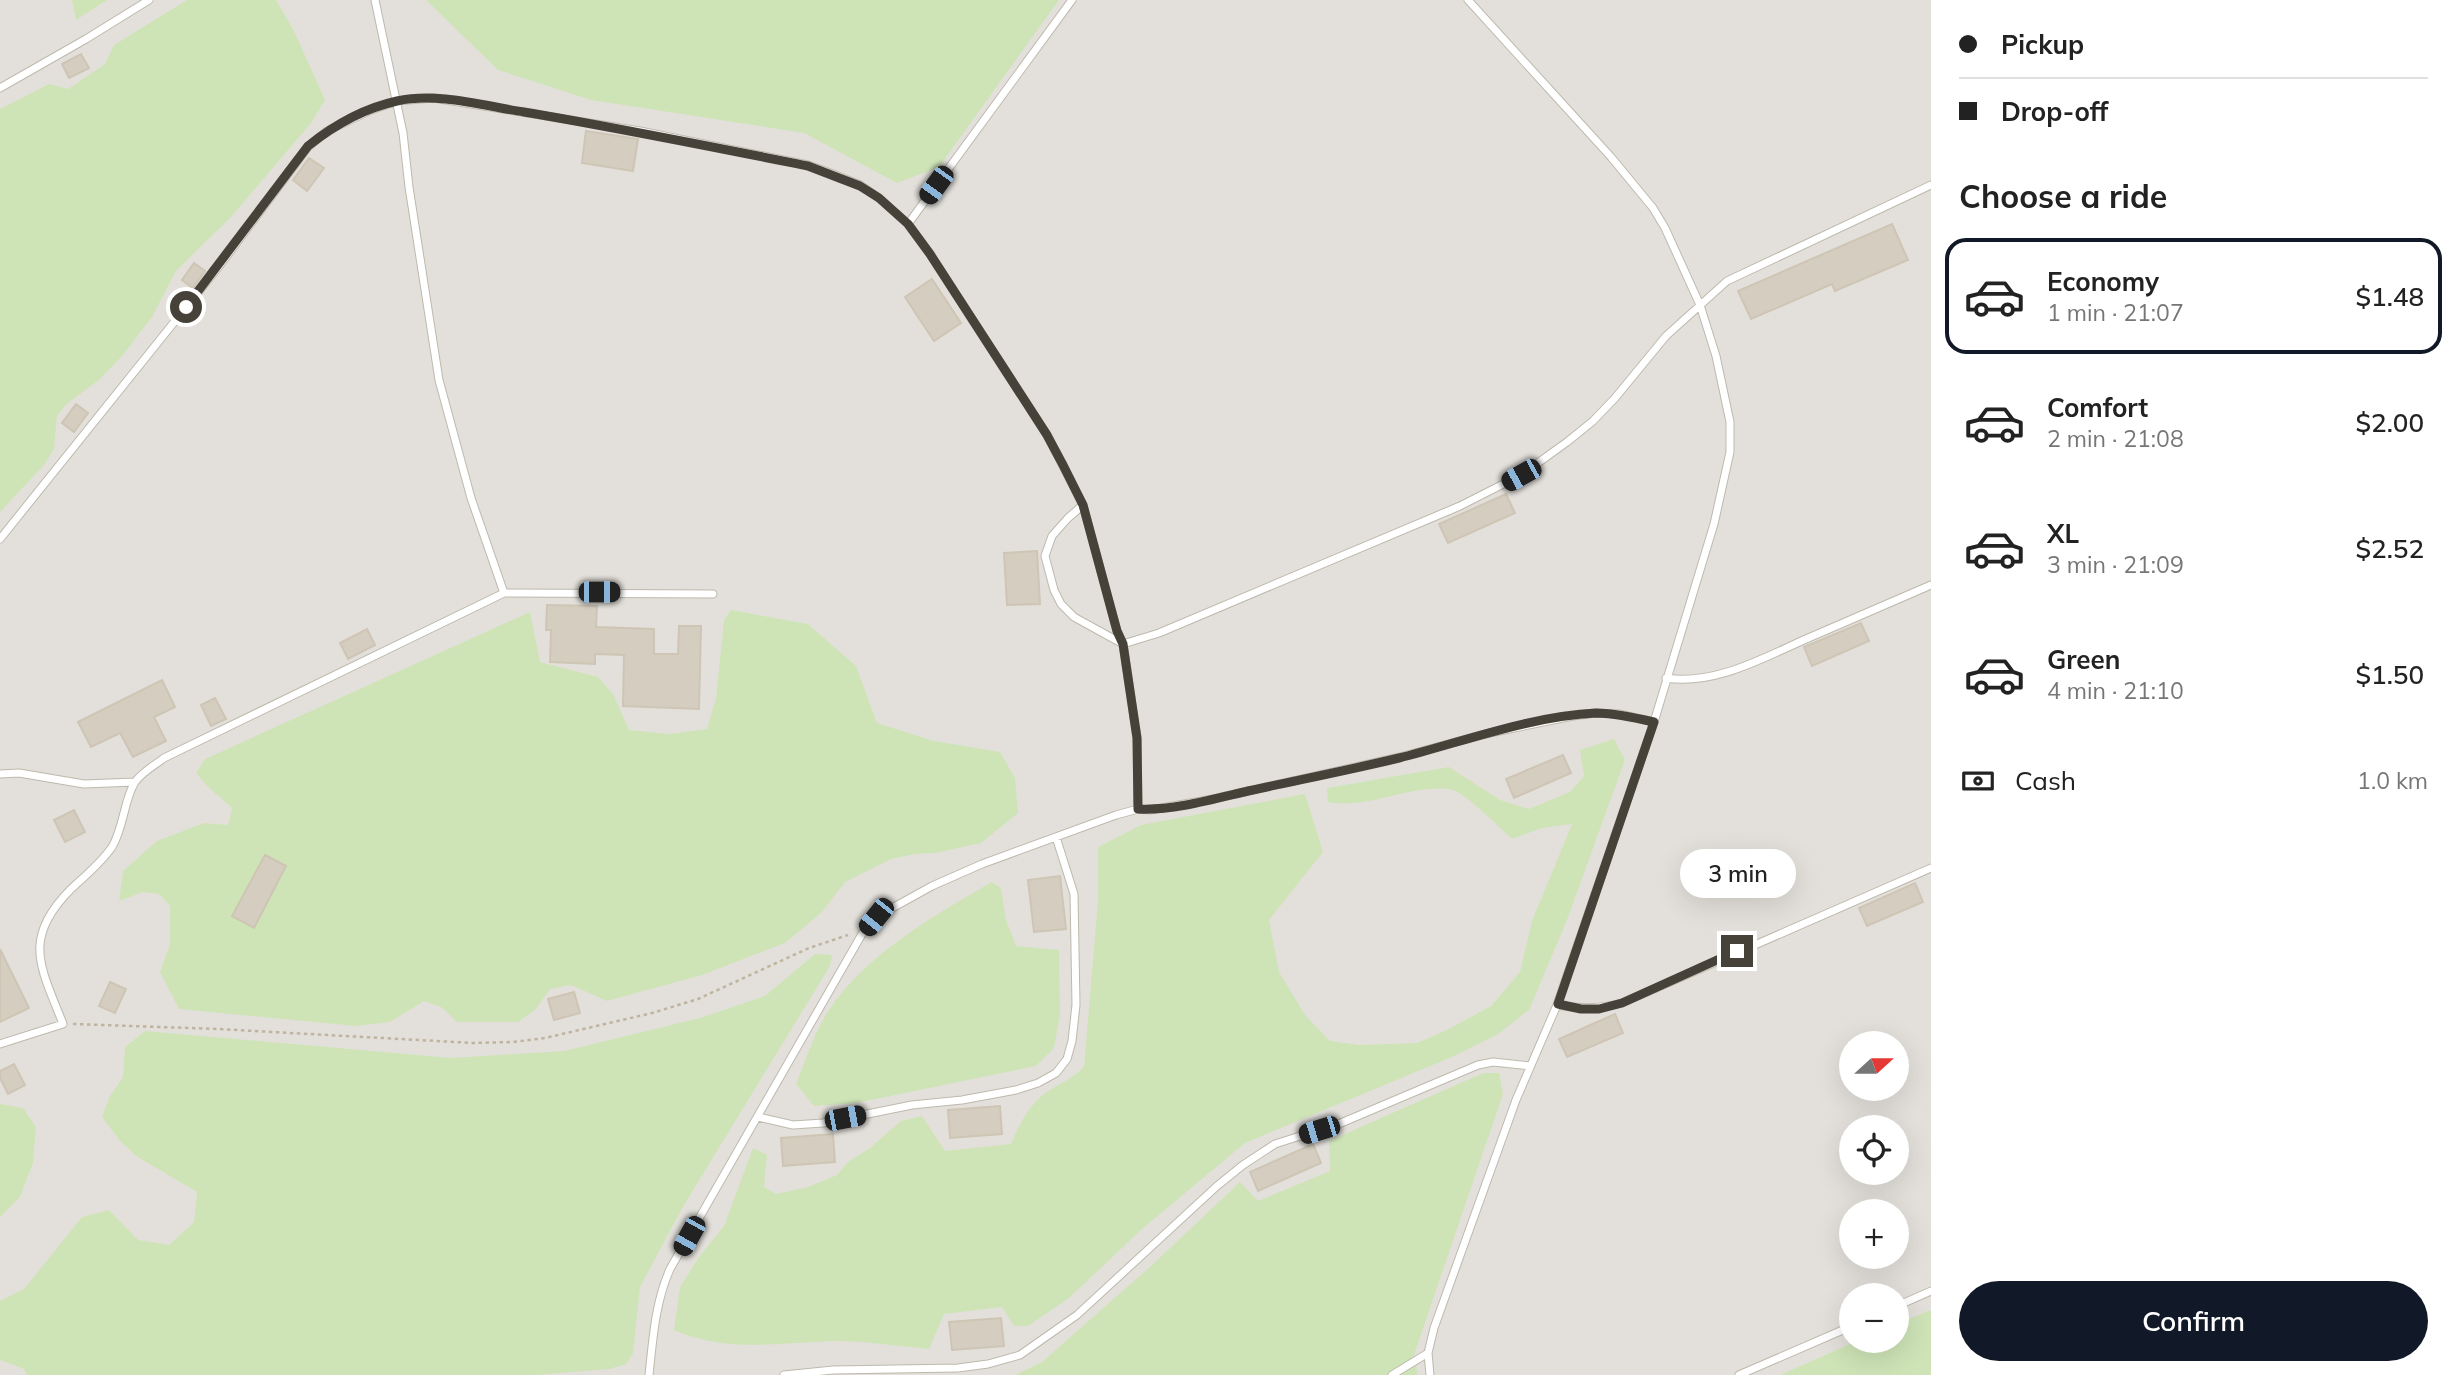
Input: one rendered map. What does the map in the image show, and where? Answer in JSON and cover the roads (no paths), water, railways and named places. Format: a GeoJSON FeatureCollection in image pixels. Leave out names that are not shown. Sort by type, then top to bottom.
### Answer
{"type":"FeatureCollection","features":[{"type":"Feature","properties":{"kind":"lane"},"geometry":{"type":"LineString","coordinates":[[0,88],[149,0]]}},
{"type":"Feature","properties":{"kind":"lane"},"geometry":{"type":"LineString","coordinates":[[375,0],[397,101],[439,380],[471,498],[504,593]]}},
{"type":"Feature","properties":{"kind":"lane"},"geometry":{"type":"LineString","coordinates":[[908,224],[1072,0]]}},
{"type":"Feature","properties":{"kind":"lane"},"geometry":{"type":"LineString","coordinates":[[1430,1375],[1428,1353],[1447,1291],[1530,1066],[1558,1004],[1654,722],[1714,524],[1731,452],[1726,391],[1700,305],[1684,265],[1653,208],[1611,157],[1468,0]]}},
{"type":"Feature","properties":{"kind":"lane"},"geometry":{"type":"LineString","coordinates":[[0,538],[220,265],[308,146],[327,131],[347,121],[397,101],[433,98],[640,131],[808,166],[860,186],[879,198],[908,224],[1047,435],[1083,505],[1117,631],[1123,644],[1137,738],[1138,809]]}},
{"type":"Feature","properties":{"kind":"lane"},"geometry":{"type":"LineString","coordinates":[[1083,505],[1052,536],[1045,556],[1054,590],[1061,604],[1074,617],[1123,644],[1159,633],[1460,506],[1521,475],[1593,421],[1666,336],[1727,281],[1931,185]]}},
{"type":"Feature","properties":{"kind":"lane"},"geometry":{"type":"LineString","coordinates":[[1666,678],[1699,678],[1736,669],[1931,585]]}},
{"type":"Feature","properties":{"kind":"lane"},"geometry":{"type":"LineString","coordinates":[[0,1044],[63,1024],[42,971],[38,947],[42,926],[55,905],[100,862],[112,846],[123,824],[135,782],[164,758],[504,593],[713,594]]}},
{"type":"Feature","properties":{"kind":"lane"},"geometry":{"type":"LineString","coordinates":[[649,1375],[660,1291],[862,933],[876,917],[932,886],[982,864],[1138,809],[1150,810],[1213,799],[1573,716],[1619,714],[1654,722]]}},
{"type":"Feature","properties":{"kind":"lane"},"geometry":{"type":"LineString","coordinates":[[0,774],[19,773],[84,784],[135,782]]}},
{"type":"Feature","properties":{"kind":"lane"},"geometry":{"type":"LineString","coordinates":[[758,1117],[793,1125],[823,1123],[912,1105],[962,1100],[1016,1090],[1038,1083],[1056,1073],[1067,1059],[1076,1005],[1074,894],[1056,837]]}},
{"type":"Feature","properties":{"kind":"lane"},"geometry":{"type":"LineString","coordinates":[[1558,1004],[1581,1009],[1599,1009],[1622,1003],[1931,868]]}},
{"type":"Feature","properties":{"kind":"lane"},"geometry":{"type":"LineString","coordinates":[[784,1375],[833,1370],[958,1368],[988,1364],[1020,1355],[1077,1315],[1217,1186],[1275,1143],[1341,1123],[1478,1065],[1493,1062],[1530,1066]]}},
{"type":"Feature","properties":{"kind":"lane"},"geometry":{"type":"LineString","coordinates":[[1909,1301],[1931,1291]]}},
{"type":"Feature","properties":{"kind":"lane"},"geometry":{"type":"LineString","coordinates":[[1739,1375],[1839,1332]]}},
{"type":"Feature","properties":{"kind":"lane"},"geometry":{"type":"LineString","coordinates":[[1392,1375],[1428,1353]]}}]}
